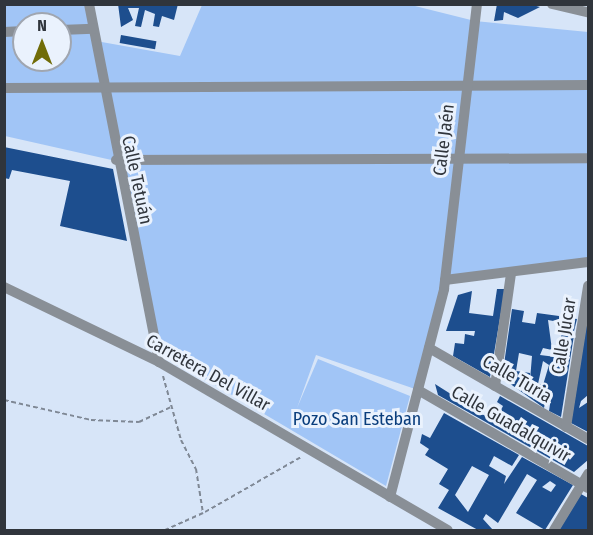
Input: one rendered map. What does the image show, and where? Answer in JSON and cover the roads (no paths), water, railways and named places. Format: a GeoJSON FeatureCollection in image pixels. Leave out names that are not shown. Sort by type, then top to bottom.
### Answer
{"type":"FeatureCollection","features":[{"type":"Feature","properties":{"kind":"street","name":"Calle Tetuán"},"geometry":{"type":"LineString","coordinates":[[89,4],[116,160],[159,362]]}},
{"type":"Feature","properties":{"kind":"street","name":"Calle Jaén"},"geometry":{"type":"LineString","coordinates":[[390,497],[445,280],[477,4]]}},
{"type":"Feature","properties":{"kind":"street"},"geometry":{"type":"LineString","coordinates":[[552,4],[588,12]]}},
{"type":"Feature","properties":{"kind":"street"},"geometry":{"type":"LineString","coordinates":[[72,30],[93,29]]}},
{"type":"Feature","properties":{"kind":"street"},"geometry":{"type":"LineString","coordinates":[[4,88],[588,85]]}},
{"type":"Feature","properties":{"kind":"street"},"geometry":{"type":"LineString","coordinates":[[116,160],[588,158]]}},
{"type":"Feature","properties":{"kind":"street"},"geometry":{"type":"LineString","coordinates":[[445,280],[511,274],[588,262]]}},
{"type":"Feature","properties":{"kind":"street"},"geometry":{"type":"LineString","coordinates":[[495,386],[511,274]]}},
{"type":"Feature","properties":{"kind":"street","name":"Calle Júcar"},"geometry":{"type":"LineString","coordinates":[[566,427],[588,286]]}},
{"type":"Feature","properties":{"kind":"street","name":"Carretera Del Villar"},"geometry":{"type":"LineString","coordinates":[[4,287],[159,362],[448,531]]}},
{"type":"Feature","properties":{"kind":"street","name":"Calle Turia"},"geometry":{"type":"LineString","coordinates":[[429,348],[588,439]]}},
{"type":"Feature","properties":{"kind":"street","name":"Calle Guadalquivir"},"geometry":{"type":"LineString","coordinates":[[418,390],[585,485]]}},
{"type":"Feature","properties":{"kind":"street"},"geometry":{"type":"LineString","coordinates":[[554,531],[585,485],[588,474]]}},
{"type":"Feature","properties":{"kind":"park label","name":"Pozo San Esteban"},"geometry":{"type":"Point","coordinates":[357,419]}}]}
